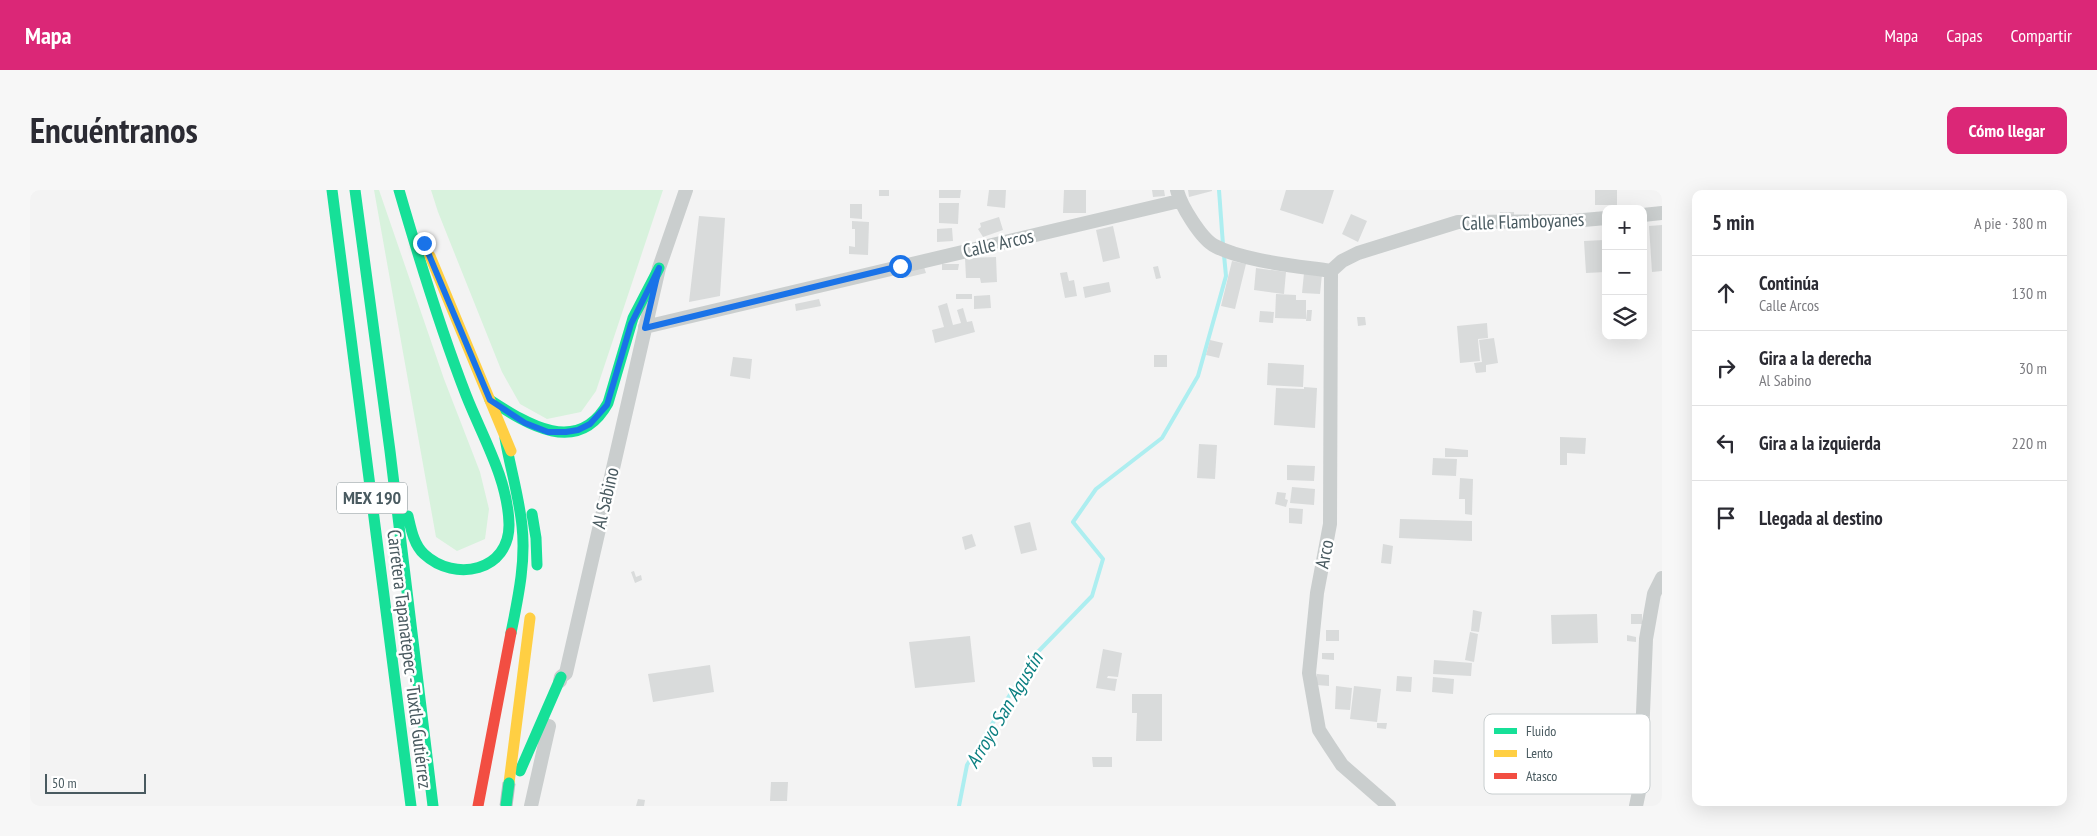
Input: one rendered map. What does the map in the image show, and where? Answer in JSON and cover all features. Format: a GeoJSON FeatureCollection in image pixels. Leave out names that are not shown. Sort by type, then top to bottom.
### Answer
{"type":"FeatureCollection","features":[{"type":"Feature","properties":{"kind":"main road","name":"Carretera Tapanatepec - Tuxtla Gutiérrez"},"geometry":{"type":"LineString","coordinates":[[332,190],[411,806]]}},
{"type":"Feature","properties":{"kind":"main road","name":"Carretera Tapanatepec - Tuxtla Gutiérrez"},"geometry":{"type":"LineString","coordinates":[[355,190],[390,451],[432,806]]}},
{"type":"Feature","properties":{"kind":"main road"},"geometry":{"type":"LineString","coordinates":[[390,451],[412,532],[422,553],[442,568],[456,571],[484,567],[498,557],[505,546],[509,526],[497,471],[466,394],[428,286],[400,190]]}},
{"type":"Feature","properties":{"kind":"main road"},"geometry":{"type":"LineString","coordinates":[[400,190],[506,438],[531,511],[536,538],[536,569]]}},
{"type":"Feature","properties":{"kind":"main road"},"geometry":{"type":"LineString","coordinates":[[490,400],[525,423],[548,432],[572,431],[590,424],[607,405],[631,324],[659,268]]}},
{"type":"Feature","properties":{"kind":"main road"},"geometry":{"type":"LineString","coordinates":[[478,806],[519,592],[523,553],[522,524],[508,462],[506,438]]}},
{"type":"Feature","properties":{"kind":"main road"},"geometry":{"type":"LineString","coordinates":[[505,806],[532,603]]}},
{"type":"Feature","properties":{"kind":"main road"},"geometry":{"type":"LineString","coordinates":[[505,806],[561,677]]}},
{"type":"Feature","properties":{"kind":"street","name":"Al Sabino"},"geometry":{"type":"LineString","coordinates":[[531,806],[561,677],[566,673],[659,268],[686,190]]}},
{"type":"Feature","properties":{"kind":"street","name":"Calle Arcos"},"geometry":{"type":"LineString","coordinates":[[645,328],[1178,195],[1193,222],[1212,246],[1233,254],[1330,271]]}},
{"type":"Feature","properties":{"kind":"street"},"geometry":{"type":"LineString","coordinates":[[1647,215],[1662,213]]}},
{"type":"Feature","properties":{"kind":"street","name":"Calle Flamboyanes"},"geometry":{"type":"LineString","coordinates":[[1330,271],[1342,261],[1358,252],[1458,222],[1572,221],[1602,218]]}},
{"type":"Feature","properties":{"kind":"street","name":"Arco"},"geometry":{"type":"LineString","coordinates":[[1330,271],[1330,524],[1317,593],[1309,673],[1319,730],[1342,765],[1389,806]]}},
{"type":"Feature","properties":{"kind":"street"},"geometry":{"type":"LineString","coordinates":[[1643,714],[1646,639],[1654,594],[1662,578]]}},
{"type":"Feature","properties":{"kind":"green space"},"geometry":{"type":"Polygon","coordinates":[[[374,190],[379,190],[444,379],[480,472],[489,509],[485,539],[457,551],[436,537],[374,190]]]}},
{"type":"Feature","properties":{"kind":"green space"},"geometry":{"type":"Polygon","coordinates":[[[431,190],[663,190],[596,391],[581,412],[547,419],[520,404],[502,372],[431,190]]]}},
{"type":"Feature","properties":{"kind":"building"},"geometry":{"type":"Polygon","coordinates":[[[879,190],[889,190],[889,196],[879,196],[879,190]]]}},
{"type":"Feature","properties":{"kind":"building"},"geometry":{"type":"Polygon","coordinates":[[[939,190],[961,190],[960,198],[939,198],[939,190]]]}},
{"type":"Feature","properties":{"kind":"building"},"geometry":{"type":"Polygon","coordinates":[[[989,190],[1006,190],[1005,208],[987,206],[989,190]]]}},
{"type":"Feature","properties":{"kind":"building"},"geometry":{"type":"Polygon","coordinates":[[[1064,190],[1086,190],[1086,213],[1063,213],[1064,190]]]}},
{"type":"Feature","properties":{"kind":"building"},"geometry":{"type":"Polygon","coordinates":[[[1152,190],[1164,190],[1165,196],[1153,197],[1152,190]]]}},
{"type":"Feature","properties":{"kind":"building"},"geometry":{"type":"Polygon","coordinates":[[[1188,190],[1212,190],[1212,191],[1189,197],[1188,190]]]}},
{"type":"Feature","properties":{"kind":"building"},"geometry":{"type":"Polygon","coordinates":[[[1286,190],[1334,190],[1323,224],[1280,210],[1286,190]]]}},
{"type":"Feature","properties":{"kind":"building"},"geometry":{"type":"Polygon","coordinates":[[[1595,190],[1617,190],[1617,205],[1595,205],[1595,190]]]}},
{"type":"Feature","properties":{"kind":"building"},"geometry":{"type":"Polygon","coordinates":[[[939,203],[959,203],[958,224],[939,223],[939,203]]]}},
{"type":"Feature","properties":{"kind":"building"},"geometry":{"type":"Polygon","coordinates":[[[850,204],[862,204],[862,219],[850,218],[850,204]]]}},
{"type":"Feature","properties":{"kind":"building"},"geometry":{"type":"Polygon","coordinates":[[[1500,212],[1514,212],[1514,218],[1500,218],[1500,212]]]}},
{"type":"Feature","properties":{"kind":"building"},"geometry":{"type":"Polygon","coordinates":[[[1351,214],[1367,221],[1358,242],[1342,234],[1351,214]]]}},
{"type":"Feature","properties":{"kind":"building"},"geometry":{"type":"Polygon","coordinates":[[[699,216],[725,218],[720,296],[689,302],[699,216]]]}},
{"type":"Feature","properties":{"kind":"building"},"geometry":{"type":"Polygon","coordinates":[[[999,217],[1003,230],[983,237],[978,229],[981,227],[980,223],[999,217]]]}},
{"type":"Feature","properties":{"kind":"building"},"geometry":{"type":"Polygon","coordinates":[[[852,221],[869,222],[868,255],[849,254],[849,246],[855,247],[855,229],[852,229],[852,221]]]}},
{"type":"Feature","properties":{"kind":"building"},"geometry":{"type":"Polygon","coordinates":[[[1662,225],[1662,271],[1652,272],[1649,226],[1662,225]]]}},
{"type":"Feature","properties":{"kind":"building"},"geometry":{"type":"Polygon","coordinates":[[[1113,226],[1120,258],[1103,262],[1096,230],[1113,226]]]}},
{"type":"Feature","properties":{"kind":"building"},"geometry":{"type":"Polygon","coordinates":[[[952,228],[953,241],[937,242],[937,229],[952,228]]]}},
{"type":"Feature","properties":{"kind":"building"},"geometry":{"type":"Polygon","coordinates":[[[1602,240],[1602,272],[1586,273],[1584,241],[1602,240]]]}},
{"type":"Feature","properties":{"kind":"building"},"geometry":{"type":"Polygon","coordinates":[[[996,257],[997,282],[981,283],[980,278],[966,278],[965,258],[996,257]]]}},
{"type":"Feature","properties":{"kind":"building"},"geometry":{"type":"Polygon","coordinates":[[[1232,261],[1246,264],[1235,309],[1221,306],[1232,261]]]}},
{"type":"Feature","properties":{"kind":"building"},"geometry":{"type":"Polygon","coordinates":[[[942,264],[959,264],[958,270],[942,270],[942,264]]]}},
{"type":"Feature","properties":{"kind":"building"},"geometry":{"type":"Polygon","coordinates":[[[1158,266],[1161,278],[1156,279],[1153,267],[1158,266]]]}},
{"type":"Feature","properties":{"kind":"building"},"geometry":{"type":"Polygon","coordinates":[[[924,267],[926,273],[905,278],[904,273],[924,267]]]}},
{"type":"Feature","properties":{"kind":"building"},"geometry":{"type":"Polygon","coordinates":[[[1256,268],[1286,272],[1284,294],[1254,290],[1256,268]]]}},
{"type":"Feature","properties":{"kind":"building"},"geometry":{"type":"Polygon","coordinates":[[[1067,272],[1069,281],[1074,280],[1077,296],[1065,298],[1060,273],[1067,272]]]}},
{"type":"Feature","properties":{"kind":"building"},"geometry":{"type":"Polygon","coordinates":[[[1304,273],[1322,274],[1320,294],[1302,293],[1304,273]]]}},
{"type":"Feature","properties":{"kind":"building"},"geometry":{"type":"Polygon","coordinates":[[[1109,282],[1111,292],[1085,298],[1083,287],[1109,282]]]}},
{"type":"Feature","properties":{"kind":"building"},"geometry":{"type":"Polygon","coordinates":[[[956,294],[972,294],[972,299],[956,299],[956,294]]]}},
{"type":"Feature","properties":{"kind":"building"},"geometry":{"type":"Polygon","coordinates":[[[1276,294],[1296,295],[1296,300],[1306,300],[1306,319],[1275,318],[1276,294]]]}},
{"type":"Feature","properties":{"kind":"building"},"geometry":{"type":"Polygon","coordinates":[[[990,295],[991,308],[974,309],[974,296],[990,295]]]}},
{"type":"Feature","properties":{"kind":"building"},"geometry":{"type":"Polygon","coordinates":[[[819,299],[821,306],[796,311],[795,304],[819,299]]]}},
{"type":"Feature","properties":{"kind":"building"},"geometry":{"type":"Polygon","coordinates":[[[947,303],[953,325],[961,323],[957,310],[963,308],[967,322],[972,321],[975,332],[935,343],[932,330],[944,327],[938,306],[947,303]]]}},
{"type":"Feature","properties":{"kind":"building"},"geometry":{"type":"Polygon","coordinates":[[[1307,310],[1312,310],[1311,321],[1306,321],[1307,310]]]}},
{"type":"Feature","properties":{"kind":"building"},"geometry":{"type":"Polygon","coordinates":[[[1260,311],[1274,312],[1273,323],[1259,322],[1260,311]]]}},
{"type":"Feature","properties":{"kind":"building"},"geometry":{"type":"Polygon","coordinates":[[[1357,317],[1365,317],[1366,325],[1358,326],[1357,317]]]}},
{"type":"Feature","properties":{"kind":"building"},"geometry":{"type":"Polygon","coordinates":[[[1487,323],[1488,338],[1478,339],[1480,361],[1460,363],[1457,326],[1487,323]]]}},
{"type":"Feature","properties":{"kind":"building"},"geometry":{"type":"Polygon","coordinates":[[[1494,338],[1498,363],[1486,365],[1486,372],[1476,373],[1474,363],[1482,362],[1479,340],[1494,338]]]}},
{"type":"Feature","properties":{"kind":"building"},"geometry":{"type":"Polygon","coordinates":[[[1210,340],[1223,343],[1219,358],[1206,355],[1210,340]]]}},
{"type":"Feature","properties":{"kind":"building"},"geometry":{"type":"Polygon","coordinates":[[[1154,355],[1167,355],[1167,367],[1154,367],[1154,355]]]}},
{"type":"Feature","properties":{"kind":"building"},"geometry":{"type":"Polygon","coordinates":[[[733,357],[752,359],[750,379],[730,376],[733,357]]]}},
{"type":"Feature","properties":{"kind":"building"},"geometry":{"type":"Polygon","coordinates":[[[1268,363],[1304,365],[1303,387],[1267,385],[1268,363]]]}},
{"type":"Feature","properties":{"kind":"building"},"geometry":{"type":"Polygon","coordinates":[[[1304,387],[1317,388],[1315,428],[1274,425],[1276,388],[1304,389],[1304,387]]]}},
{"type":"Feature","properties":{"kind":"building"},"geometry":{"type":"Polygon","coordinates":[[[1560,437],[1586,438],[1585,454],[1567,453],[1567,465],[1560,465],[1560,437]]]}},
{"type":"Feature","properties":{"kind":"building"},"geometry":{"type":"Polygon","coordinates":[[[1199,444],[1217,445],[1215,479],[1197,478],[1199,444]]]}},
{"type":"Feature","properties":{"kind":"building"},"geometry":{"type":"Polygon","coordinates":[[[1445,448],[1468,450],[1468,457],[1445,457],[1445,448]]]}},
{"type":"Feature","properties":{"kind":"building"},"geometry":{"type":"Polygon","coordinates":[[[1433,458],[1457,459],[1456,476],[1432,475],[1433,458]]]}},
{"type":"Feature","properties":{"kind":"building"},"geometry":{"type":"Polygon","coordinates":[[[1287,465],[1315,466],[1314,481],[1287,480],[1287,465]]]}},
{"type":"Feature","properties":{"kind":"building"},"geometry":{"type":"Polygon","coordinates":[[[1460,478],[1473,479],[1472,515],[1465,514],[1465,499],[1459,499],[1460,478]]]}},
{"type":"Feature","properties":{"kind":"building"},"geometry":{"type":"Polygon","coordinates":[[[1292,487],[1315,489],[1314,505],[1290,503],[1292,487]]]}},
{"type":"Feature","properties":{"kind":"building"},"geometry":{"type":"Polygon","coordinates":[[[1277,492],[1286,493],[1285,499],[1288,500],[1286,507],[1275,504],[1277,492]]]}},
{"type":"Feature","properties":{"kind":"building"},"geometry":{"type":"Polygon","coordinates":[[[1289,508],[1303,509],[1302,524],[1289,523],[1289,508]]]}},
{"type":"Feature","properties":{"kind":"building"},"geometry":{"type":"Polygon","coordinates":[[[1400,519],[1472,521],[1472,541],[1399,538],[1400,519]]]}},
{"type":"Feature","properties":{"kind":"building"},"geometry":{"type":"Polygon","coordinates":[[[1030,522],[1037,550],[1021,554],[1014,526],[1030,522]]]}},
{"type":"Feature","properties":{"kind":"building"},"geometry":{"type":"Polygon","coordinates":[[[972,534],[976,546],[965,550],[962,537],[972,534]]]}},
{"type":"Feature","properties":{"kind":"building"},"geometry":{"type":"Polygon","coordinates":[[[1383,544],[1393,546],[1391,564],[1381,563],[1383,544]]]}},
{"type":"Feature","properties":{"kind":"building"},"geometry":{"type":"Polygon","coordinates":[[[634,571],[636,577],[641,575],[642,580],[635,583],[631,572],[634,571]]]}},
{"type":"Feature","properties":{"kind":"building"},"geometry":{"type":"Polygon","coordinates":[[[1473,610],[1482,612],[1479,632],[1471,631],[1473,610]]]}},
{"type":"Feature","properties":{"kind":"building"},"geometry":{"type":"Polygon","coordinates":[[[1597,614],[1598,643],[1552,644],[1551,615],[1597,614]]]}},
{"type":"Feature","properties":{"kind":"building"},"geometry":{"type":"Polygon","coordinates":[[[1631,614],[1642,614],[1642,624],[1631,624],[1631,614]]]}},
{"type":"Feature","properties":{"kind":"building"},"geometry":{"type":"Polygon","coordinates":[[[1326,630],[1339,630],[1339,641],[1326,641],[1326,630]]]}},
{"type":"Feature","properties":{"kind":"building"},"geometry":{"type":"Polygon","coordinates":[[[1470,632],[1478,634],[1474,662],[1465,660],[1470,632]]]}},
{"type":"Feature","properties":{"kind":"building"},"geometry":{"type":"Polygon","coordinates":[[[1627,635],[1636,637],[1636,642],[1627,641],[1627,635]]]}},
{"type":"Feature","properties":{"kind":"building"},"geometry":{"type":"Polygon","coordinates":[[[970,636],[975,682],[915,688],[909,642],[970,636]]]}},
{"type":"Feature","properties":{"kind":"building"},"geometry":{"type":"Polygon","coordinates":[[[1103,649],[1122,653],[1118,677],[1108,676],[1107,678],[1117,679],[1115,691],[1096,688],[1103,649]]]}},
{"type":"Feature","properties":{"kind":"building"},"geometry":{"type":"Polygon","coordinates":[[[1322,653],[1334,653],[1334,660],[1322,659],[1322,653]]]}},
{"type":"Feature","properties":{"kind":"building"},"geometry":{"type":"Polygon","coordinates":[[[1434,660],[1472,663],[1471,676],[1433,674],[1434,660]]]}},
{"type":"Feature","properties":{"kind":"building"},"geometry":{"type":"Polygon","coordinates":[[[710,665],[714,692],[653,702],[648,674],[710,665]]]}},
{"type":"Feature","properties":{"kind":"building"},"geometry":{"type":"Polygon","coordinates":[[[1317,674],[1329,675],[1329,686],[1317,685],[1317,674]]]}},
{"type":"Feature","properties":{"kind":"building"},"geometry":{"type":"Polygon","coordinates":[[[1397,676],[1412,677],[1411,692],[1396,691],[1397,676]]]}},
{"type":"Feature","properties":{"kind":"building"},"geometry":{"type":"Polygon","coordinates":[[[1433,677],[1454,679],[1453,694],[1432,692],[1433,677]]]}},
{"type":"Feature","properties":{"kind":"building"},"geometry":{"type":"Polygon","coordinates":[[[1336,686],[1352,688],[1350,710],[1335,709],[1336,686]]]}},
{"type":"Feature","properties":{"kind":"building"},"geometry":{"type":"Polygon","coordinates":[[[1354,686],[1381,689],[1377,722],[1350,719],[1354,686]]]}},
{"type":"Feature","properties":{"kind":"building"},"geometry":{"type":"Polygon","coordinates":[[[1132,694],[1162,694],[1162,741],[1136,741],[1137,713],[1132,713],[1132,694]]]}},
{"type":"Feature","properties":{"kind":"building"},"geometry":{"type":"Polygon","coordinates":[[[1377,723],[1387,723],[1386,729],[1377,728],[1377,723]]]}},
{"type":"Feature","properties":{"kind":"building"},"geometry":{"type":"Polygon","coordinates":[[[1092,757],[1112,757],[1112,767],[1093,767],[1092,757]]]}},
{"type":"Feature","properties":{"kind":"building"},"geometry":{"type":"Polygon","coordinates":[[[771,782],[788,782],[787,801],[770,801],[771,782]]]}},
{"type":"Feature","properties":{"kind":"building"},"geometry":{"type":"Polygon","coordinates":[[[638,799],[645,800],[644,806],[636,806],[638,799]]]}},
{"type":"Feature","properties":{"kind":"waterway","name":"Arroyo San Agustín"},"geometry":{"type":"LineString","coordinates":[[1219,190],[1223,245]]}},
{"type":"Feature","properties":{"kind":"waterway","name":"Arroyo San Agustín"},"geometry":{"type":"LineString","coordinates":[[959,806],[967,765],[1033,657],[1092,596],[1103,559],[1073,522],[1096,489],[1162,438],[1198,376],[1226,276],[1224,255]]}},
{"type":"Feature","properties":{"kind":"traffic: fast"},"geometry":{"type":"LineString","coordinates":[[332,190],[411,806]]}},
{"type":"Feature","properties":{"kind":"traffic: fast"},"geometry":{"type":"LineString","coordinates":[[355,190],[390,451],[433,806]]}},
{"type":"Feature","properties":{"kind":"traffic: fast"},"geometry":{"type":"LineString","coordinates":[[399,190],[447,344],[499,474],[508,507],[509,524],[507,540],[501,553],[491,562],[478,568],[465,570],[450,568],[437,563],[424,554],[413,536],[408,516]]}},
{"type":"Feature","properties":{"kind":"traffic: fast"},"geometry":{"type":"LineString","coordinates":[[490,400],[520,418],[552,431],[567,432],[582,429],[596,419],[608,403],[633,318],[659,268]]}},
{"type":"Feature","properties":{"kind":"traffic: fast"},"geometry":{"type":"LineString","coordinates":[[505,438],[519,504],[523,539],[521,580],[511,633]]}},
{"type":"Feature","properties":{"kind":"traffic: fast"},"geometry":{"type":"LineString","coordinates":[[532,514],[536,538],[537,565]]}},
{"type":"Feature","properties":{"kind":"traffic: fast"},"geometry":{"type":"LineString","coordinates":[[520,771],[561,677]]}},
{"type":"Feature","properties":{"kind":"traffic: fast"},"geometry":{"type":"LineString","coordinates":[[506,806],[509,783]]}},
{"type":"Feature","properties":{"kind":"traffic: slow"},"geometry":{"type":"LineString","coordinates":[[430,256],[511,451]]}},
{"type":"Feature","properties":{"kind":"traffic: slow"},"geometry":{"type":"LineString","coordinates":[[509,783],[530,618]]}},
{"type":"Feature","properties":{"kind":"traffic: jam"},"geometry":{"type":"LineString","coordinates":[[478,806],[511,633]]}},
{"type":"Feature","properties":{"kind":"route"},"geometry":{"type":"LineString","coordinates":[[424,243],[490,400],[525,423],[548,432],[578,430],[590,424],[601,414],[612,392],[638,306],[659,268],[645,328],[900,266]]}}]}
